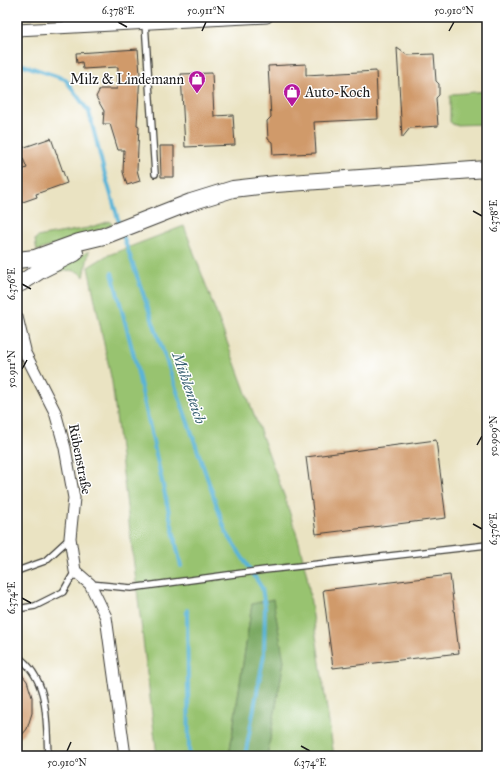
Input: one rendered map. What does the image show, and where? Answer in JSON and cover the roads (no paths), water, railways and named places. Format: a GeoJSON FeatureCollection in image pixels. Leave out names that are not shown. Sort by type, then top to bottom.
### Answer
{"type":"FeatureCollection","features":[{"type":"Feature","properties":{"kind":"main road"},"geometry":{"type":"LineString","coordinates":[[17,260],[35,258],[79,242],[108,234],[191,202],[233,189],[276,184],[487,169]]}},
{"type":"Feature","properties":{"kind":"main road"},"geometry":{"type":"LineString","coordinates":[[18,283],[108,234]]}},
{"type":"Feature","properties":{"kind":"street"},"geometry":{"type":"LineString","coordinates":[[17,30],[267,17]]}},
{"type":"Feature","properties":{"kind":"street","name":"Rübenstraße"},"geometry":{"type":"LineString","coordinates":[[17,317],[26,355]]}},
{"type":"Feature","properties":{"kind":"street","name":"Rübenstraße"},"geometry":{"type":"LineString","coordinates":[[17,343],[26,355],[55,412],[65,448],[74,498],[70,538],[75,571]]}},
{"type":"Feature","properties":{"kind":"street"},"geometry":{"type":"LineString","coordinates":[[75,571],[90,584],[101,604],[108,623],[125,756]]}},
{"type":"Feature","properties":{"kind":"lane"},"geometry":{"type":"LineString","coordinates":[[145,23],[155,174]]}},
{"type":"Feature","properties":{"kind":"lane"},"geometry":{"type":"LineString","coordinates":[[17,571],[45,561],[70,538]]}},
{"type":"Feature","properties":{"kind":"lane"},"geometry":{"type":"LineString","coordinates":[[90,584],[131,588],[266,570],[487,545]]}},
{"type":"Feature","properties":{"kind":"lane"},"geometry":{"type":"LineString","coordinates":[[17,609],[35,606],[63,592],[75,571]]}},
{"type":"Feature","properties":{"kind":"lane"},"geometry":{"type":"LineString","coordinates":[[17,656],[29,667],[39,681],[44,697],[48,756]]}},
{"type":"Feature","properties":{"kind":"waterway","name":"Mühlenteich"},"geometry":{"type":"LineString","coordinates":[[17,63],[65,79],[89,112],[120,226]]}},
{"type":"Feature","properties":{"kind":"waterway","name":"Mühlenteich"},"geometry":{"type":"LineString","coordinates":[[122,233],[226,532],[262,588],[265,607],[264,655],[245,756]]}},
{"type":"Feature","properties":{"kind":"waterway"},"geometry":{"type":"LineString","coordinates":[[112,273],[134,356],[181,566]]}},
{"type":"Feature","properties":{"kind":"waterway"},"geometry":{"type":"LineString","coordinates":[[187,610],[189,756]]}},
{"type":"Feature","properties":{"kind":"place","name":"Milz & Lindemann"},"geometry":{"type":"Point","coordinates":[197,94]}},
{"type":"Feature","properties":{"kind":"place","name":"Auto-Koch"},"geometry":{"type":"Point","coordinates":[292,107]}}]}
